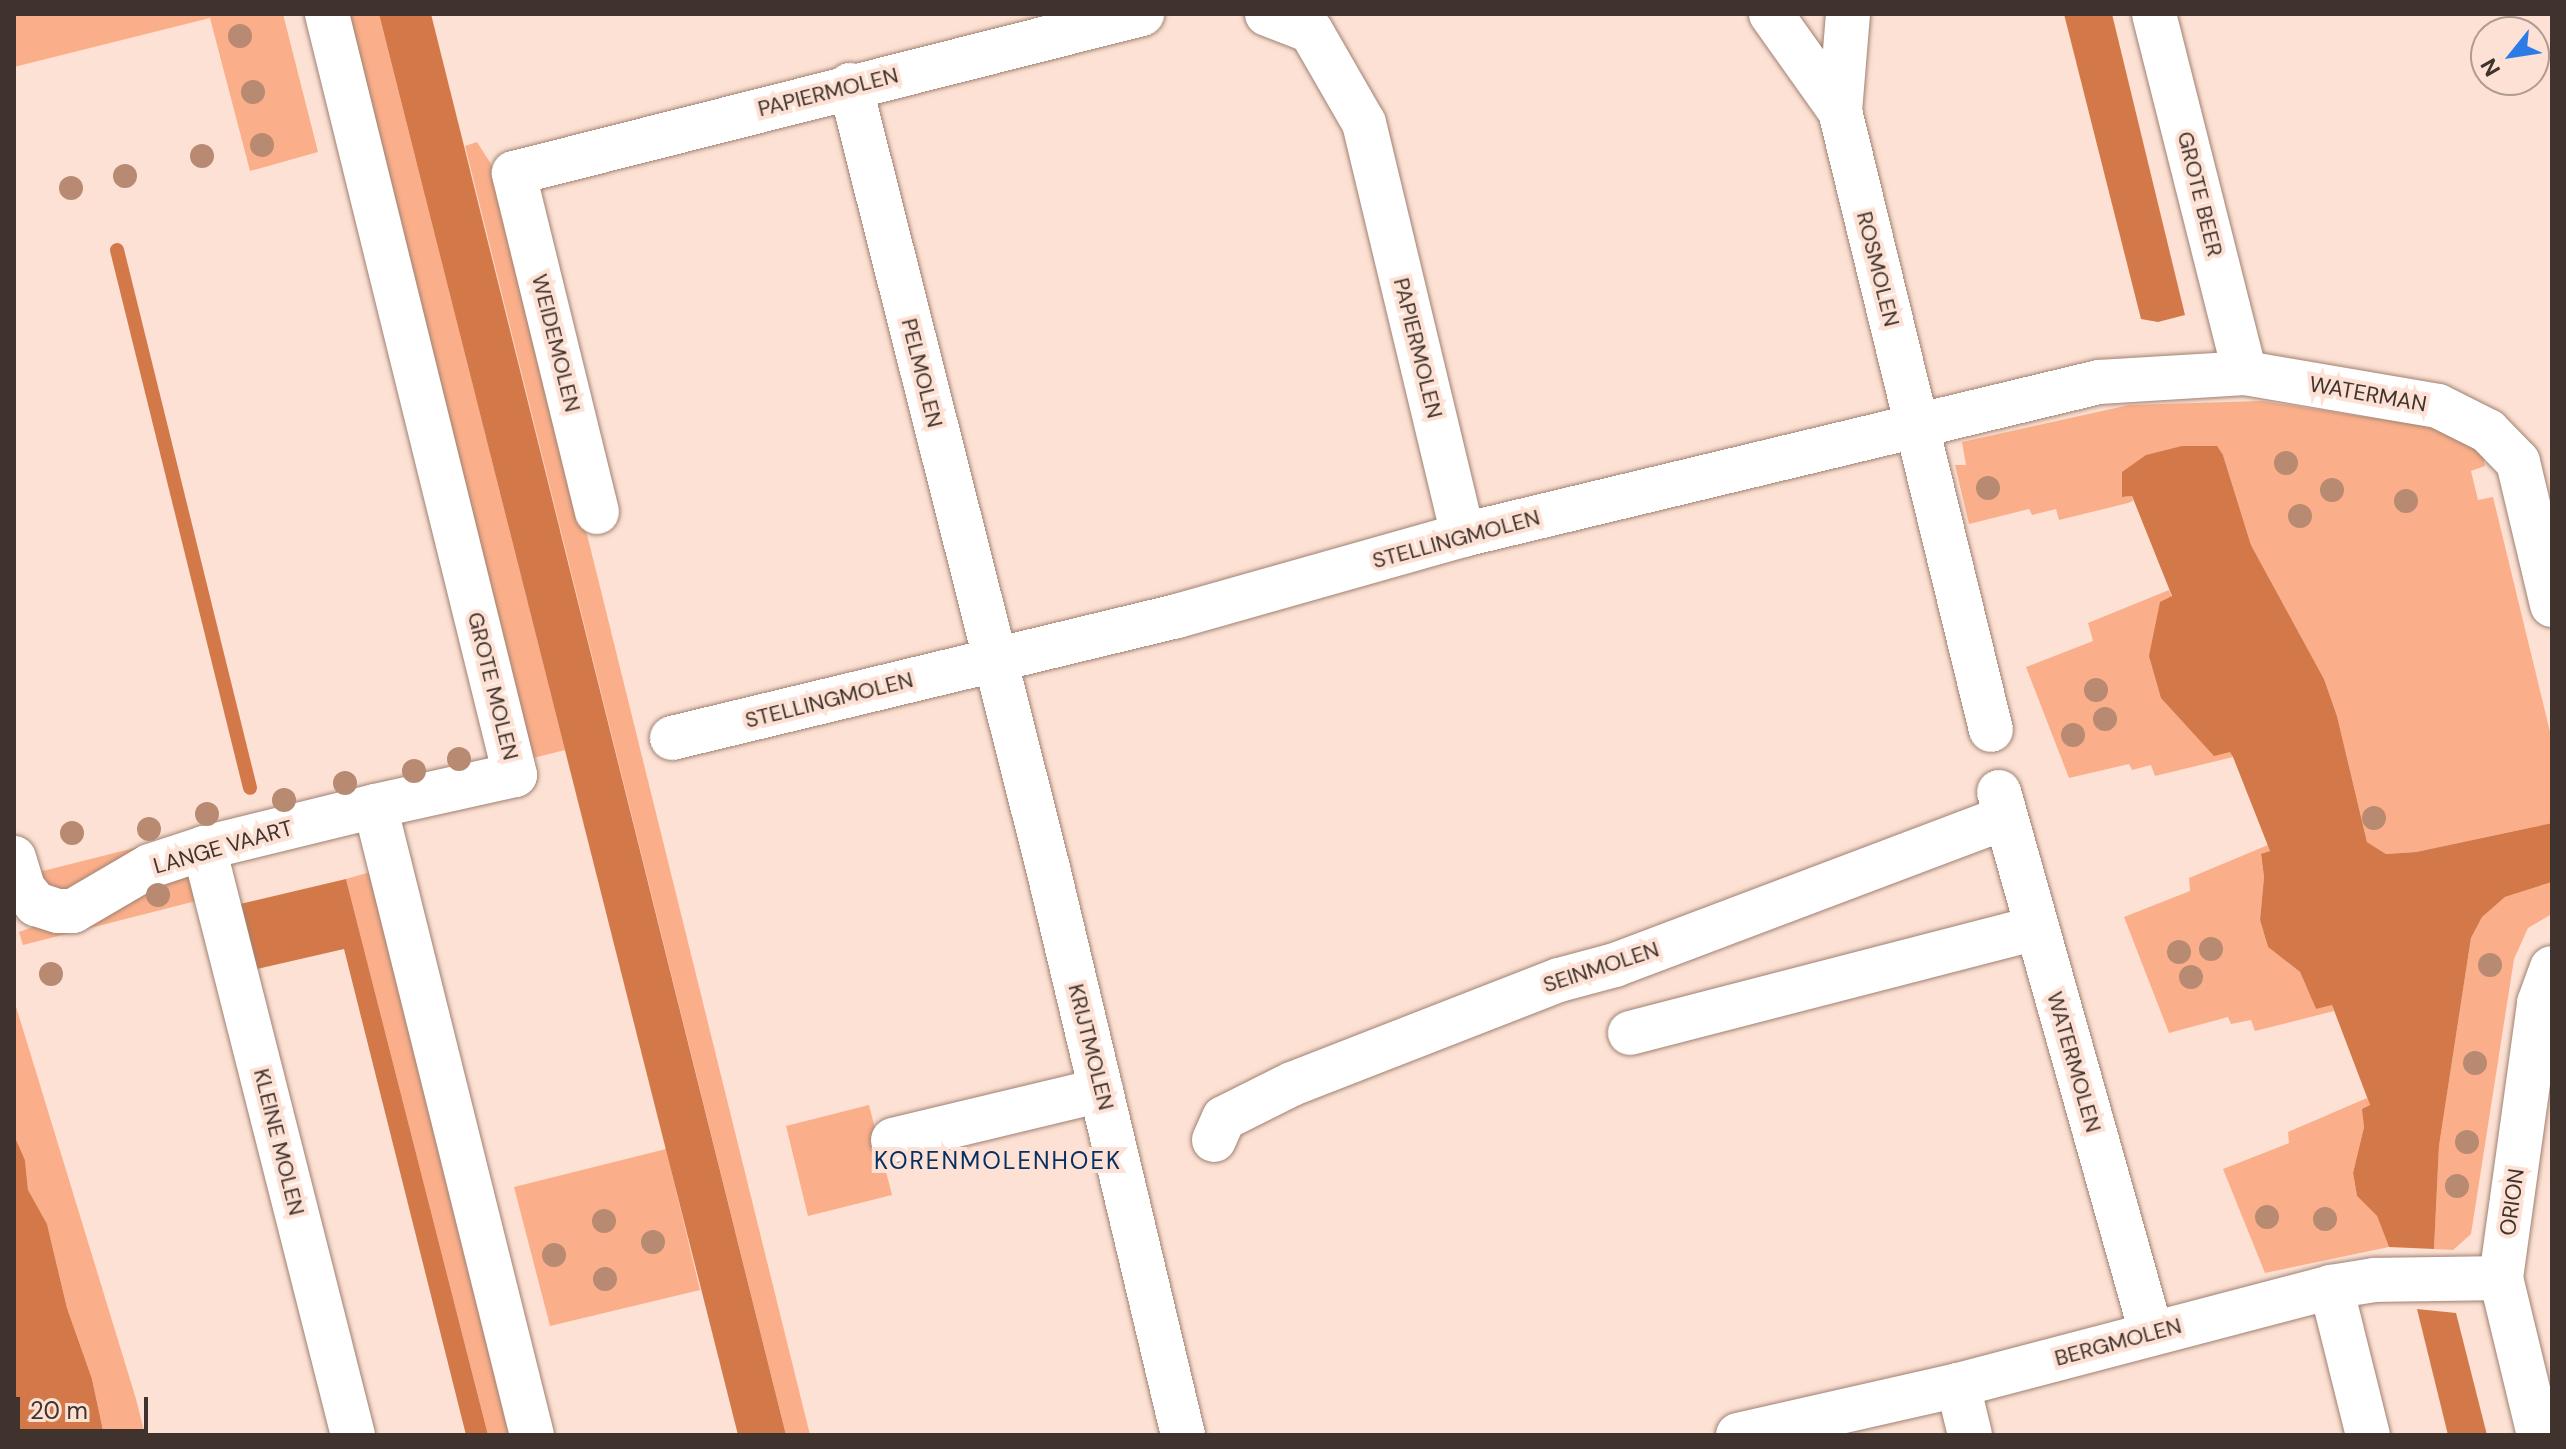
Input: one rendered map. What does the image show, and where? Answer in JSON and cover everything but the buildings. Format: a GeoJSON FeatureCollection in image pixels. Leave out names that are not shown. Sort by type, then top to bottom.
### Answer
{"type":"FeatureCollection","features":[{"type":"Feature","properties":{"kind":"street","name":"GROTE MOLEN"},"geometry":{"type":"LineString","coordinates":[[327,14],[515,775],[375,806]]}},
{"type":"Feature","properties":{"kind":"street","name":"PAPIERMOLEN"},"geometry":{"type":"LineString","coordinates":[[514,173],[850,85],[1142,14]]}},
{"type":"Feature","properties":{"kind":"street","name":"PAPIERMOLEN"},"geometry":{"type":"LineString","coordinates":[[1267,14],[1322,22],[1364,123],[1463,535]]}},
{"type":"Feature","properties":{"kind":"street","name":"ROSMOLEN"},"geometry":{"type":"LineString","coordinates":[[1771,14],[1840,111]]}},
{"type":"Feature","properties":{"kind":"street","name":"ROSMOLEN"},"geometry":{"type":"LineString","coordinates":[[1848,14],[1840,111],[1917,426]]}},
{"type":"Feature","properties":{"kind":"street","name":"GROTE BEER"},"geometry":{"type":"LineString","coordinates":[[2154,14],[2245,373]]}},
{"type":"Feature","properties":{"kind":"street","name":"PELMOLEN"},"geometry":{"type":"LineString","coordinates":[[850,85],[995,660]]}},
{"type":"Feature","properties":{"kind":"street","name":"WEIDEMOLEN"},"geometry":{"type":"LineString","coordinates":[[514,173],[597,512]]}},
{"type":"Feature","properties":{"kind":"street","name":"STELLINGMOLEN"},"geometry":{"type":"LineString","coordinates":[[672,738],[1177,616],[1463,535],[2099,382],[2245,373]]}},
{"type":"Feature","properties":{"kind":"street","name":"WATERMAN"},"geometry":{"type":"LineString","coordinates":[[2245,373],[2438,406],[2535,458],[2552,605]]}},
{"type":"Feature","properties":{"kind":"street"},"geometry":{"type":"LineString","coordinates":[[1917,426],[1991,730]]}},
{"type":"Feature","properties":{"kind":"street","name":"KRIJTMOLEN"},"geometry":{"type":"LineString","coordinates":[[995,660],[1183,1435]]}},
{"type":"Feature","properties":{"kind":"street","name":"WATERMOLEN"},"geometry":{"type":"LineString","coordinates":[[2002,805],[2151,1332]]}},
{"type":"Feature","properties":{"kind":"street","name":"SEINMOLEN"},"geometry":{"type":"LineString","coordinates":[[1214,1140],[1224,1118],[1292,1084],[1559,980],[1615,965],[2002,805]]}},
{"type":"Feature","properties":{"kind":"street","name":"LANGE VAART"},"geometry":{"type":"LineString","coordinates":[[14,858],[23,888],[36,904],[58,911],[73,911],[150,866],[204,848],[375,806]]}},
{"type":"Feature","properties":{"kind":"street"},"geometry":{"type":"LineString","coordinates":[[375,806],[532,1435]]}},
{"type":"Feature","properties":{"kind":"street","name":"KLEINE MOLEN"},"geometry":{"type":"LineString","coordinates":[[204,848],[353,1435]]}},
{"type":"Feature","properties":{"kind":"street"},"geometry":{"type":"LineString","coordinates":[[1630,1033],[2036,928]]}},
{"type":"Feature","properties":{"kind":"street","name":"ORION"},"geometry":{"type":"LineString","coordinates":[[2539,1435],[2501,1278],[2539,1003],[2552,968]]}},
{"type":"Feature","properties":{"kind":"street"},"geometry":{"type":"LineString","coordinates":[[893,1140],[1101,1090]]}},
{"type":"Feature","properties":{"kind":"street","name":"BERGMOLEN"},"geometry":{"type":"LineString","coordinates":[[1738,1435],[1958,1385],[2331,1287],[2374,1280],[2501,1278]]}},
{"type":"Feature","properties":{"kind":"street"},"geometry":{"type":"LineString","coordinates":[[2331,1287],[2368,1435]]}},
{"type":"Feature","properties":{"kind":"street"},"geometry":{"type":"LineString","coordinates":[[1958,1385],[1970,1435]]}},
{"type":"Feature","properties":{"kind":"shaded area"},"geometry":{"type":"Polygon","coordinates":[[[14,14],[283,14],[318,152],[250,171],[210,18],[14,67],[14,14]]]}},
{"type":"Feature","properties":{"kind":"shaded area"},"geometry":{"type":"Polygon","coordinates":[[[345,14],[379,14],[565,750],[533,758],[345,14]]]}},
{"type":"Feature","properties":{"kind":"shaded area"},"geometry":{"type":"Polygon","coordinates":[[[379,14],[431,14],[786,1435],[738,1435],[379,14]]]}},
{"type":"Feature","properties":{"kind":"shaded area"},"geometry":{"type":"Polygon","coordinates":[[[2064,14],[2112,14],[2185,315],[2158,322],[2141,319],[2064,14]]]}},
{"type":"Feature","properties":{"kind":"shaded area"},"geometry":{"type":"Polygon","coordinates":[[[477,142],[498,175],[810,1435],[786,1435],[465,146],[477,142]]]}},
{"type":"Feature","properties":{"kind":"shaded area"},"geometry":{"type":"Polygon","coordinates":[[[2261,401],[2445,429],[2464,434],[2483,456],[2485,466],[2471,471],[2478,500],[2493,497],[2552,740],[2552,823],[2416,852],[2386,854],[2367,842],[2337,716],[2324,679],[2251,545],[2223,455],[2123,497],[2132,496],[2133,501],[2128,503],[2059,520],[2056,509],[2032,515],[2029,509],[1969,524],[1955,465],[1966,465],[1962,442],[2129,405],[2261,401]]]}},
{"type":"Feature","properties":{"kind":"shaded area"},"geometry":{"type":"Polygon","coordinates":[[[2182,446],[2217,446],[2223,455],[2251,545],[2324,679],[2337,716],[2367,842],[2386,854],[2416,852],[2552,823],[2552,882],[2505,897],[2482,917],[2471,938],[2439,1146],[2434,1249],[2389,1247],[2377,1216],[2357,1196],[2353,1173],[2364,1127],[2362,1109],[2370,1105],[2332,1005],[2316,1009],[2300,972],[2268,947],[2260,920],[2264,877],[2261,854],[2270,851],[2233,757],[2230,752],[2214,756],[2161,698],[2149,656],[2160,602],[2172,596],[2132,496],[2122,497],[2122,472],[2146,455],[2182,446]]]}},
{"type":"Feature","properties":{"kind":"shaded area"},"geometry":{"type":"Polygon","coordinates":[[[2169,590],[2233,757],[2155,776],[2151,765],[2132,770],[2129,764],[2069,778],[2026,667],[2093,641],[2088,623],[2169,590]]]}},
{"type":"Feature","properties":{"kind":"shaded area"},"geometry":{"type":"Polygon","coordinates":[[[182,836],[74,892],[56,890],[31,874],[182,836]]]}},
{"type":"Feature","properties":{"kind":"shaded area"},"geometry":{"type":"Polygon","coordinates":[[[2268,845],[2270,851],[2261,855],[2264,877],[2260,920],[2268,947],[2300,972],[2316,1009],[2332,1004],[2334,1011],[2255,1031],[2251,1020],[2231,1024],[2228,1017],[2169,1033],[2124,917],[2190,891],[2189,878],[2268,845]]]}},
{"type":"Feature","properties":{"kind":"shaded area"},"geometry":{"type":"Polygon","coordinates":[[[191,870],[200,900],[23,945],[19,932],[191,870]]]}},
{"type":"Feature","properties":{"kind":"shaded area"},"geometry":{"type":"Polygon","coordinates":[[[374,871],[514,1435],[488,1435],[346,879],[374,871]]]}},
{"type":"Feature","properties":{"kind":"shaded area"},"geometry":{"type":"Polygon","coordinates":[[[346,879],[488,1435],[466,1435],[344,949],[257,969],[240,904],[346,879]]]}},
{"type":"Feature","properties":{"kind":"shaded area"},"geometry":{"type":"Polygon","coordinates":[[[2552,882],[2552,914],[2528,928],[2514,959],[2471,1234],[2453,1250],[2434,1249],[2439,1146],[2471,938],[2482,916],[2505,897],[2552,882]]]}},
{"type":"Feature","properties":{"kind":"shaded area"},"geometry":{"type":"Polygon","coordinates":[[[14,1000],[145,1435],[104,1435],[92,1379],[67,1308],[47,1224],[28,1191],[25,1160],[14,1135],[14,1000]]]}},
{"type":"Feature","properties":{"kind":"shaded area"},"geometry":{"type":"Polygon","coordinates":[[[2367,1098],[2370,1105],[2363,1109],[2364,1127],[2353,1173],[2357,1196],[2377,1216],[2389,1247],[2265,1273],[2223,1169],[2289,1143],[2288,1132],[2367,1098]]]}},
{"type":"Feature","properties":{"kind":"shaded area"},"geometry":{"type":"Polygon","coordinates":[[[869,1105],[892,1195],[808,1216],[786,1126],[869,1105]]]}},
{"type":"Feature","properties":{"kind":"shaded area"},"geometry":{"type":"Polygon","coordinates":[[[14,1135],[25,1160],[28,1190],[47,1224],[67,1308],[92,1379],[104,1435],[14,1435],[14,1135]]]}},
{"type":"Feature","properties":{"kind":"shaded area"},"geometry":{"type":"Polygon","coordinates":[[[666,1149],[700,1290],[550,1326],[514,1187],[666,1149]]]}},
{"type":"Feature","properties":{"kind":"shaded area"},"geometry":{"type":"Polygon","coordinates":[[[2417,1309],[2456,1313],[2487,1435],[2448,1435],[2417,1309]]]}},
{"type":"Feature","properties":{"kind":"waterway"},"geometry":{"type":"LineString","coordinates":[[117,250],[250,788]]}},
{"type":"Feature","properties":{"kind":"district","name":"KORENMOLENHOEK"},"geometry":{"type":"Point","coordinates":[998,1161]}}]}
